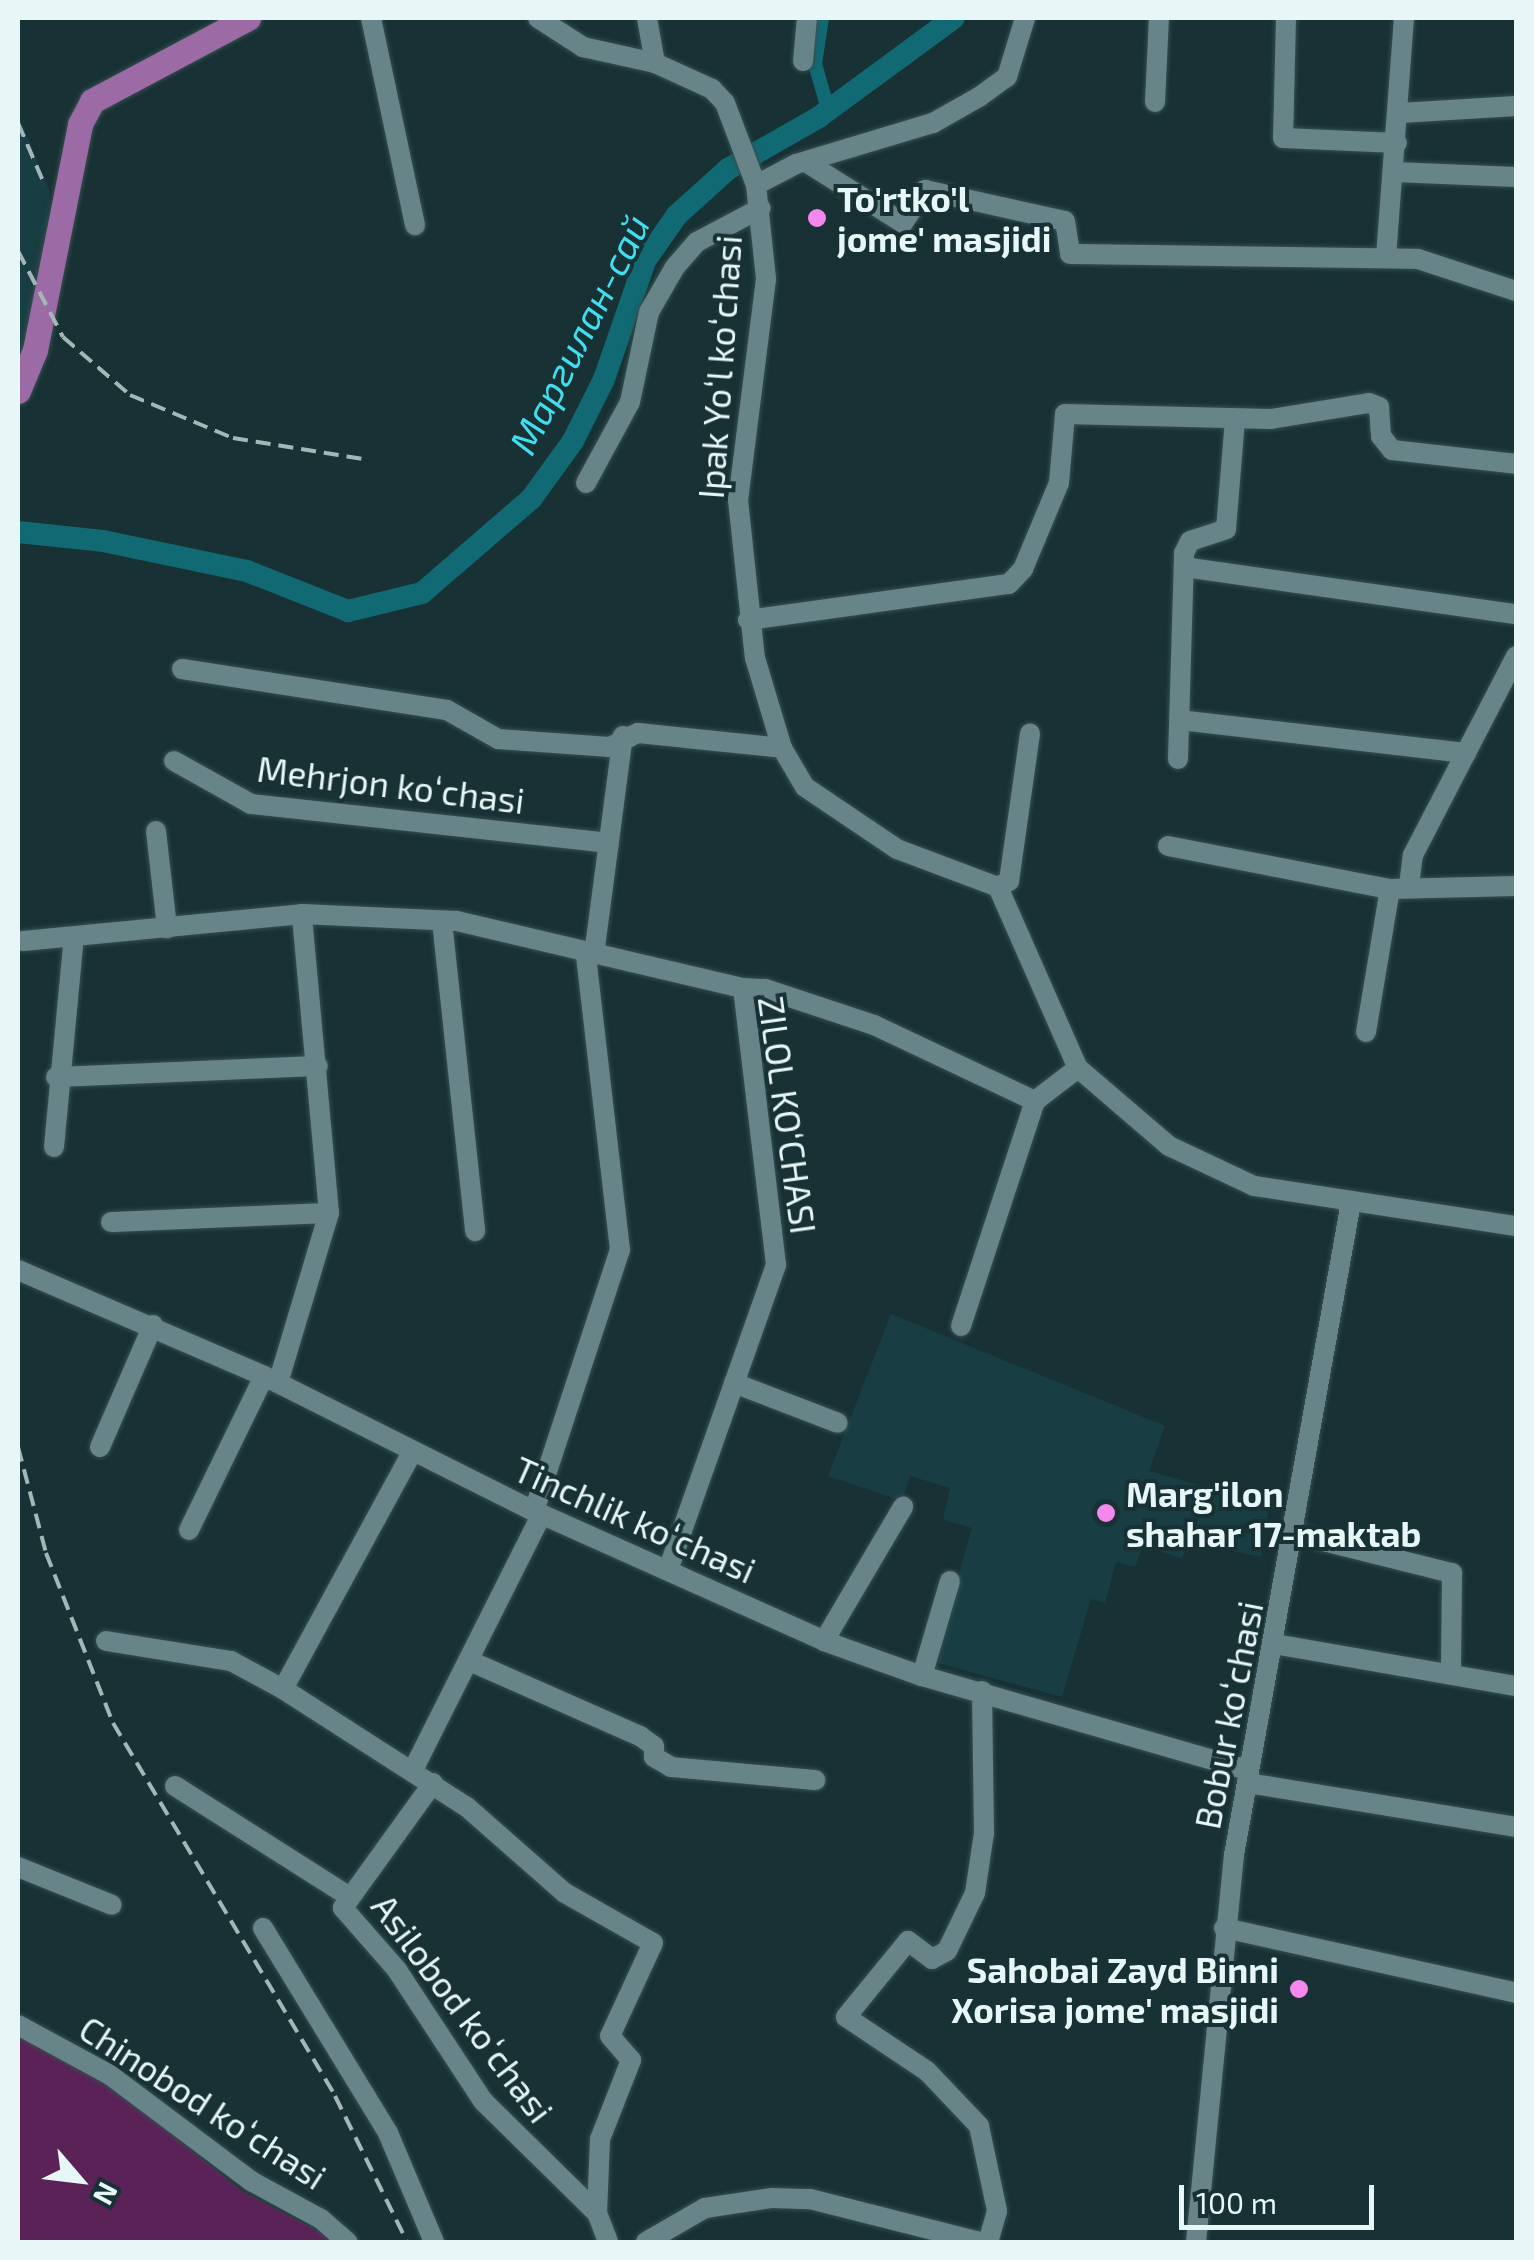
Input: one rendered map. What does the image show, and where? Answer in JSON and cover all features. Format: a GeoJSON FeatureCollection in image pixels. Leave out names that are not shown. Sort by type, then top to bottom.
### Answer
{"type":"FeatureCollection","features":[{"type":"Feature","properties":{"kind":"main road"},"geometry":{"type":"LineString","coordinates":[[18,391],[35,350],[80,124],[92,101],[245,18]]}},
{"type":"Feature","properties":{"kind":"street"},"geometry":{"type":"LineString","coordinates":[[371,18],[415,226]]}},
{"type":"Feature","properties":{"kind":"street","name":"Ipak Yoʻl koʻchasi"},"geometry":{"type":"LineString","coordinates":[[542,18],[583,47],[655,63],[712,90],[738,134],[753,176],[761,208],[766,279],[738,500],[748,620],[782,748],[805,787],[897,849],[998,887]]}},
{"type":"Feature","properties":{"kind":"street"},"geometry":{"type":"LineString","coordinates":[[647,18],[655,63]]}},
{"type":"Feature","properties":{"kind":"street"},"geometry":{"type":"LineString","coordinates":[[803,60],[806,18]]}},
{"type":"Feature","properties":{"kind":"street"},"geometry":{"type":"LineString","coordinates":[[753,176],[810,164],[933,122],[979,97],[1007,76],[1025,18]]}},
{"type":"Feature","properties":{"kind":"street"},"geometry":{"type":"LineString","coordinates":[[1155,102],[1159,18]]}},
{"type":"Feature","properties":{"kind":"street"},"geometry":{"type":"LineString","coordinates":[[1286,18],[1283,138],[1397,143]]}},
{"type":"Feature","properties":{"kind":"street"},"geometry":{"type":"LineString","coordinates":[[1386,257],[1400,113],[1404,18]]}},
{"type":"Feature","properties":{"kind":"street"},"geometry":{"type":"LineString","coordinates":[[1400,113],[1516,106]]}},
{"type":"Feature","properties":{"kind":"street"},"geometry":{"type":"LineString","coordinates":[[810,164],[903,223],[925,190],[1064,221],[1070,254],[1165,260],[1386,257],[1418,260],[1516,291]]}},
{"type":"Feature","properties":{"kind":"street"},"geometry":{"type":"LineString","coordinates":[[1394,172],[1516,178]]}},
{"type":"Feature","properties":{"kind":"street"},"geometry":{"type":"LineString","coordinates":[[586,483],[630,402],[649,312],[674,267],[697,242],[761,208]]}},
{"type":"Feature","properties":{"kind":"street"},"geometry":{"type":"LineString","coordinates":[[748,620],[1009,584],[1023,569],[1055,494],[1065,414],[1235,420],[1368,403],[1379,407],[1381,436],[1392,450],[1516,464]]}},
{"type":"Feature","properties":{"kind":"street"},"geometry":{"type":"LineString","coordinates":[[1178,758],[1184,567],[1190,541],[1226,529],[1235,420]]}},
{"type":"Feature","properties":{"kind":"street"},"geometry":{"type":"LineString","coordinates":[[1184,567],[1516,614]]}},
{"type":"Feature","properties":{"kind":"street"},"geometry":{"type":"LineString","coordinates":[[1366,1032],[1400,888],[1516,656]]}},
{"type":"Feature","properties":{"kind":"street"},"geometry":{"type":"LineString","coordinates":[[182,669],[447,710],[498,739],[610,747],[624,736],[638,732],[782,748]]}},
{"type":"Feature","properties":{"kind":"street"},"geometry":{"type":"LineString","coordinates":[[1180,720],[1466,753]]}},
{"type":"Feature","properties":{"kind":"street"},"geometry":{"type":"LineString","coordinates":[[1030,734],[1009,881],[998,887],[1078,1068],[1169,1146],[1254,1186],[1516,1226]]}},
{"type":"Feature","properties":{"kind":"street"},"geometry":{"type":"LineString","coordinates":[[413,1770],[472,1662],[537,1513],[620,1250],[590,955],[624,736]]}},
{"type":"Feature","properties":{"kind":"street","name":"Mehrjon koʻchasi"},"geometry":{"type":"LineString","coordinates":[[174,761],[250,804],[609,843]]}},
{"type":"Feature","properties":{"kind":"street"},"geometry":{"type":"LineString","coordinates":[[156,831],[166,928]]}},
{"type":"Feature","properties":{"kind":"street"},"geometry":{"type":"LineString","coordinates":[[1168,846],[1400,888],[1516,886]]}},
{"type":"Feature","properties":{"kind":"street"},"geometry":{"type":"LineString","coordinates":[[190,1530],[271,1380],[329,1213],[302,914]]}},
{"type":"Feature","properties":{"kind":"street","name":"ZILOL KO‘CHASI"},"geometry":{"type":"LineString","coordinates":[[23,941],[302,914],[442,921],[743,988],[776,1265],[668,1570]]}},
{"type":"Feature","properties":{"kind":"street"},"geometry":{"type":"LineString","coordinates":[[442,921],[475,1230]]}},
{"type":"Feature","properties":{"kind":"street"},"geometry":{"type":"LineString","coordinates":[[54,1147],[56,1078],[74,937]]}},
{"type":"Feature","properties":{"kind":"street"},"geometry":{"type":"LineString","coordinates":[[743,988],[874,1025],[1035,1101]]}},
{"type":"Feature","properties":{"kind":"street"},"geometry":{"type":"LineString","coordinates":[[56,1078],[318,1066]]}},
{"type":"Feature","properties":{"kind":"street"},"geometry":{"type":"LineString","coordinates":[[961,1326],[1035,1101],[1078,1068]]}},
{"type":"Feature","properties":{"kind":"street","name":"Bobur koʻchasi"},"geometry":{"type":"LineString","coordinates":[[1196,2242],[1224,1928],[1351,1202]]}},
{"type":"Feature","properties":{"kind":"street"},"geometry":{"type":"LineString","coordinates":[[111,1222],[329,1213]]}},
{"type":"Feature","properties":{"kind":"street","name":"Tinchlik koʻchasi"},"geometry":{"type":"LineString","coordinates":[[18,1270],[152,1325],[537,1513],[824,1640],[922,1676],[982,1691],[1248,1776],[1516,1827]]}},
{"type":"Feature","properties":{"kind":"street"},"geometry":{"type":"LineString","coordinates":[[100,1447],[152,1325]]}},
{"type":"Feature","properties":{"kind":"street"},"geometry":{"type":"LineString","coordinates":[[734,1384],[838,1424]]}},
{"type":"Feature","properties":{"kind":"street"},"geometry":{"type":"LineString","coordinates":[[284,1689],[412,1452]]}},
{"type":"Feature","properties":{"kind":"street"},"geometry":{"type":"LineString","coordinates":[[824,1640],[903,1507]]}},
{"type":"Feature","properties":{"kind":"street"},"geometry":{"type":"LineString","coordinates":[[1295,1534],[1452,1572],[1451,1670]]}},
{"type":"Feature","properties":{"kind":"street"},"geometry":{"type":"LineString","coordinates":[[922,1676],[950,1581]]}},
{"type":"Feature","properties":{"kind":"street","name":"Asilobod koʻchasi"},"geometry":{"type":"LineString","coordinates":[[106,1641],[231,1661],[284,1689],[433,1783],[564,1893],[655,1948],[610,2036],[631,2060],[600,2139],[597,2213],[608,2242]]}},
{"type":"Feature","properties":{"kind":"street"},"geometry":{"type":"LineString","coordinates":[[1275,1644],[1366,1664],[1451,1670],[1516,1686]]}},
{"type":"Feature","properties":{"kind":"street"},"geometry":{"type":"LineString","coordinates":[[472,1662],[640,1736],[654,1746],[654,1757],[671,1766],[815,1780]]}},
{"type":"Feature","properties":{"kind":"street"},"geometry":{"type":"LineString","coordinates":[[982,1691],[984,1833],[975,1894],[947,1951],[932,1960],[908,1941],[846,2017],[927,2071],[979,2126],[997,2211],[988,2242]]}},
{"type":"Feature","properties":{"kind":"street","name":"Asilobod koʻchasi"},"geometry":{"type":"LineString","coordinates":[[433,1783],[348,1896],[348,1919],[397,1970],[483,2100],[597,2213]]}},
{"type":"Feature","properties":{"kind":"street"},"geometry":{"type":"LineString","coordinates":[[175,1786],[348,1896]]}},
{"type":"Feature","properties":{"kind":"street"},"geometry":{"type":"LineString","coordinates":[[18,1867],[112,1906]]}},
{"type":"Feature","properties":{"kind":"street"},"geometry":{"type":"LineString","coordinates":[[263,1928],[388,2134],[434,2242]]}},
{"type":"Feature","properties":{"kind":"street"},"geometry":{"type":"LineString","coordinates":[[1224,1928],[1516,1992]]}},
{"type":"Feature","properties":{"kind":"street","name":"Chinobod koʻchasi"},"geometry":{"type":"LineString","coordinates":[[18,2025],[110,2075],[250,2181],[321,2219],[347,2242]]}},
{"type":"Feature","properties":{"kind":"street"},"geometry":{"type":"LineString","coordinates":[[649,2242],[705,2208],[772,2198],[810,2199],[980,2242]]}},
{"type":"Feature","properties":{"kind":"shaded area"},"geometry":{"type":"Polygon","coordinates":[[[18,113],[50,192],[44,259],[18,364],[18,113]]]}},
{"type":"Feature","properties":{"kind":"shaded area","name":"Marg'ilon shahar 17-maktab"},"geometry":{"type":"Polygon","coordinates":[[[891,1314],[1165,1426],[1149,1471],[1269,1505],[1261,1557],[1188,1542],[1182,1559],[1143,1545],[1135,1567],[1116,1562],[1105,1603],[1091,1599],[1062,1697],[934,1662],[972,1528],[943,1520],[950,1488],[910,1476],[902,1501],[828,1476],[891,1314]]]}},
{"type":"Feature","properties":{"kind":"shaded area"},"geometry":{"type":"Polygon","coordinates":[[[18,2033],[102,2078],[242,2191],[339,2242],[18,2242],[18,2033]]]}},
{"type":"Feature","properties":{"kind":"waterway"},"geometry":{"type":"LineString","coordinates":[[822,18],[815,64],[828,109]]}},
{"type":"Feature","properties":{"kind":"waterway","name":"Маргилан-сай"},"geometry":{"type":"LineString","coordinates":[[18,532],[103,541],[247,571],[348,611],[422,593],[531,499],[573,441],[604,379],[645,261],[677,215],[728,169],[819,117],[954,18]]}},
{"type":"Feature","properties":{"kind":"railway"},"geometry":{"type":"LineString","coordinates":[[18,123],[43,181]]}},
{"type":"Feature","properties":{"kind":"railway"},"geometry":{"type":"LineString","coordinates":[[18,251],[63,337],[130,395],[233,438],[369,460]]}},
{"type":"Feature","properties":{"kind":"railway"},"geometry":{"type":"LineString","coordinates":[[18,1447],[46,1553],[113,1723],[335,2096],[407,2242]]}},
{"type":"Feature","properties":{"kind":"place","name":"To'rtko'l jome' masjidi"},"geometry":{"type":"Point","coordinates":[817,218]}},
{"type":"Feature","properties":{"kind":"place","name":"Marg'ilon shahar 17-maktab"},"geometry":{"type":"Point","coordinates":[1106,1513]}},
{"type":"Feature","properties":{"kind":"place","name":"Sahobai Zayd Binni Xorisa jome' masjidi"},"geometry":{"type":"Point","coordinates":[1299,1989]}}]}
